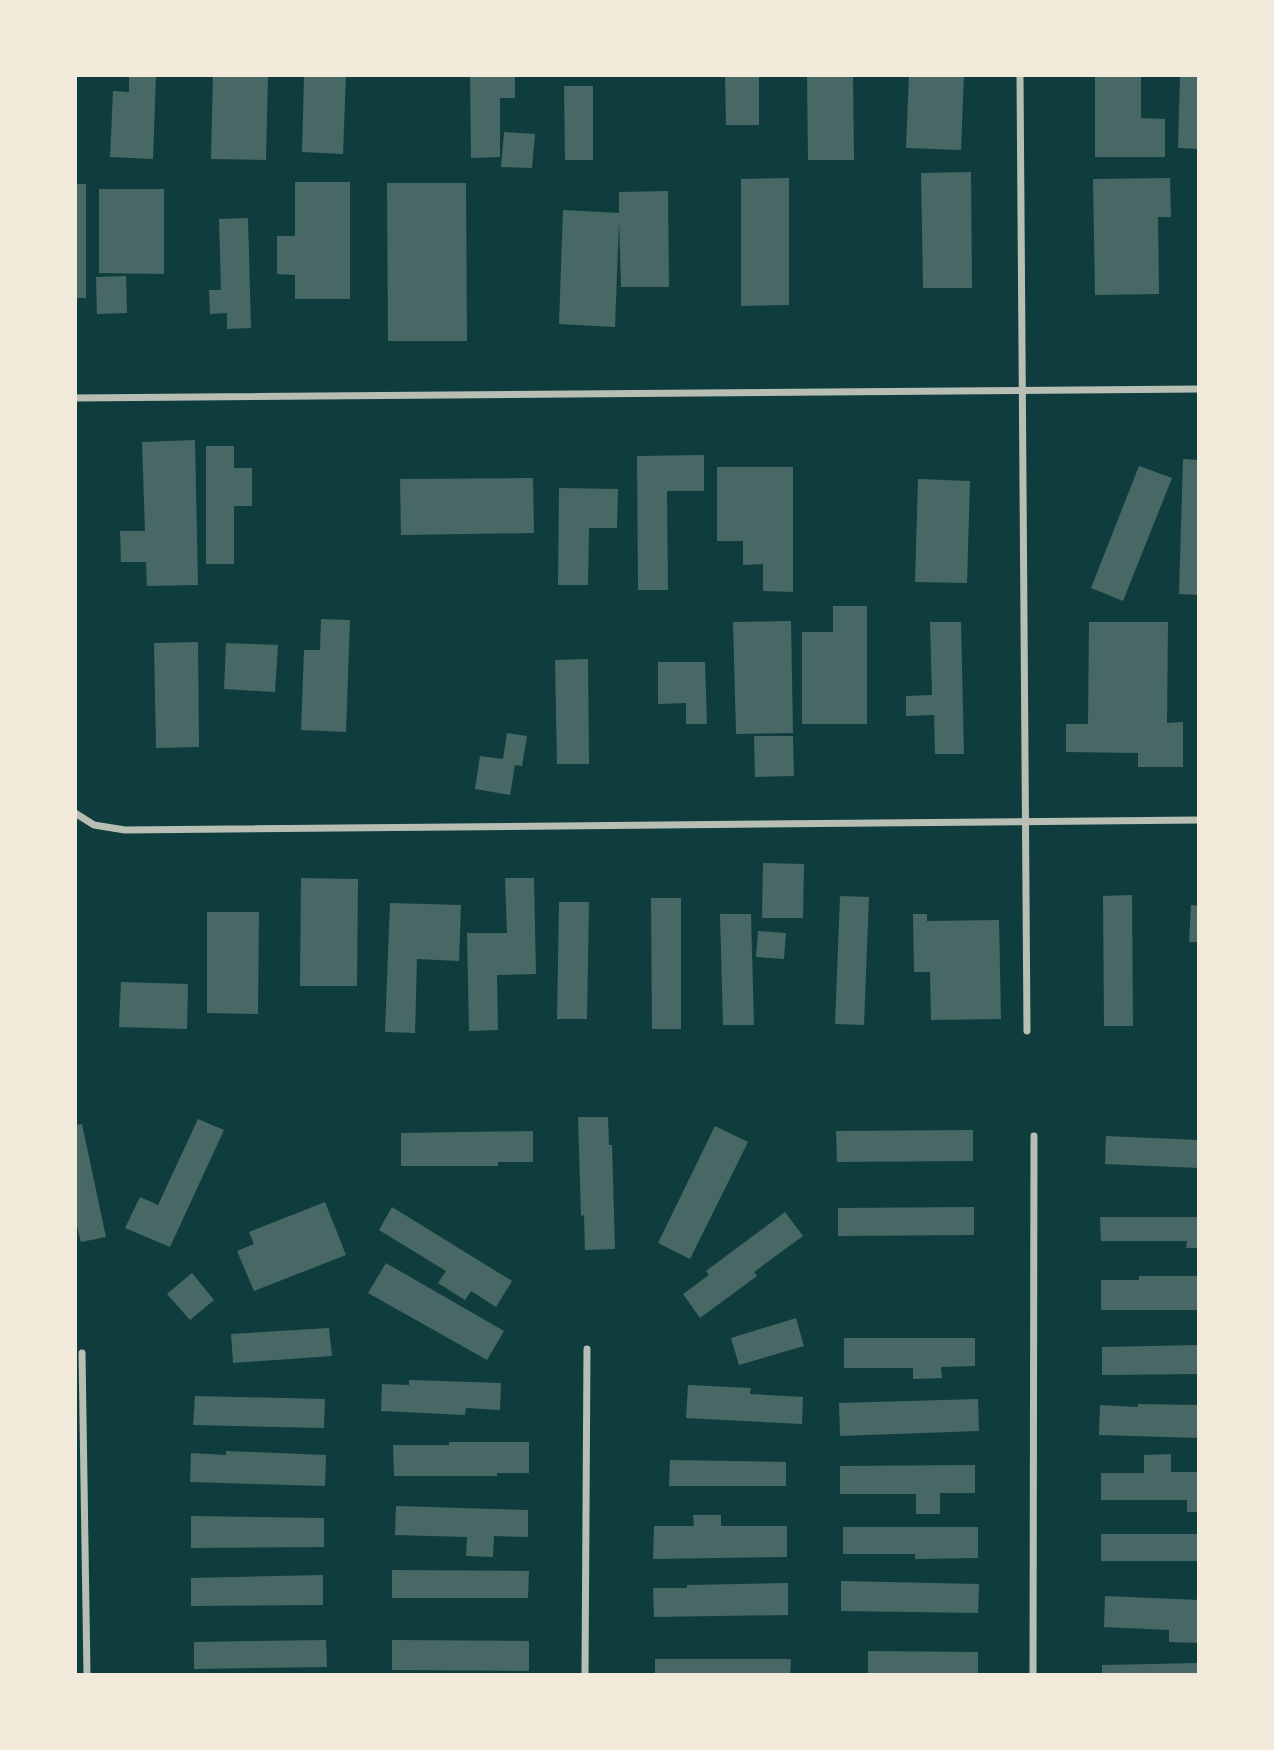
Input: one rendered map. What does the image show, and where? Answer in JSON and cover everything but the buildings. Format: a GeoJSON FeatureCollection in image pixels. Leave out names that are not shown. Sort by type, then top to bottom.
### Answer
{"type":"FeatureCollection","features":[{"type":"Feature","properties":{"kind":"street"},"geometry":{"type":"LineString","coordinates":[[1020,75],[1027,1031]]}},
{"type":"Feature","properties":{"kind":"street"},"geometry":{"type":"LineString","coordinates":[[75,398],[1199,389]]}},
{"type":"Feature","properties":{"kind":"street"},"geometry":{"type":"LineString","coordinates":[[75,813],[94,825],[125,830],[1199,820]]}},
{"type":"Feature","properties":{"kind":"street"},"geometry":{"type":"LineString","coordinates":[[1033,1675],[1034,1136]]}},
{"type":"Feature","properties":{"kind":"street"},"geometry":{"type":"LineString","coordinates":[[585,1675],[587,1349]]}},
{"type":"Feature","properties":{"kind":"street"},"geometry":{"type":"LineString","coordinates":[[82,1353],[87,1675]]}}]}
